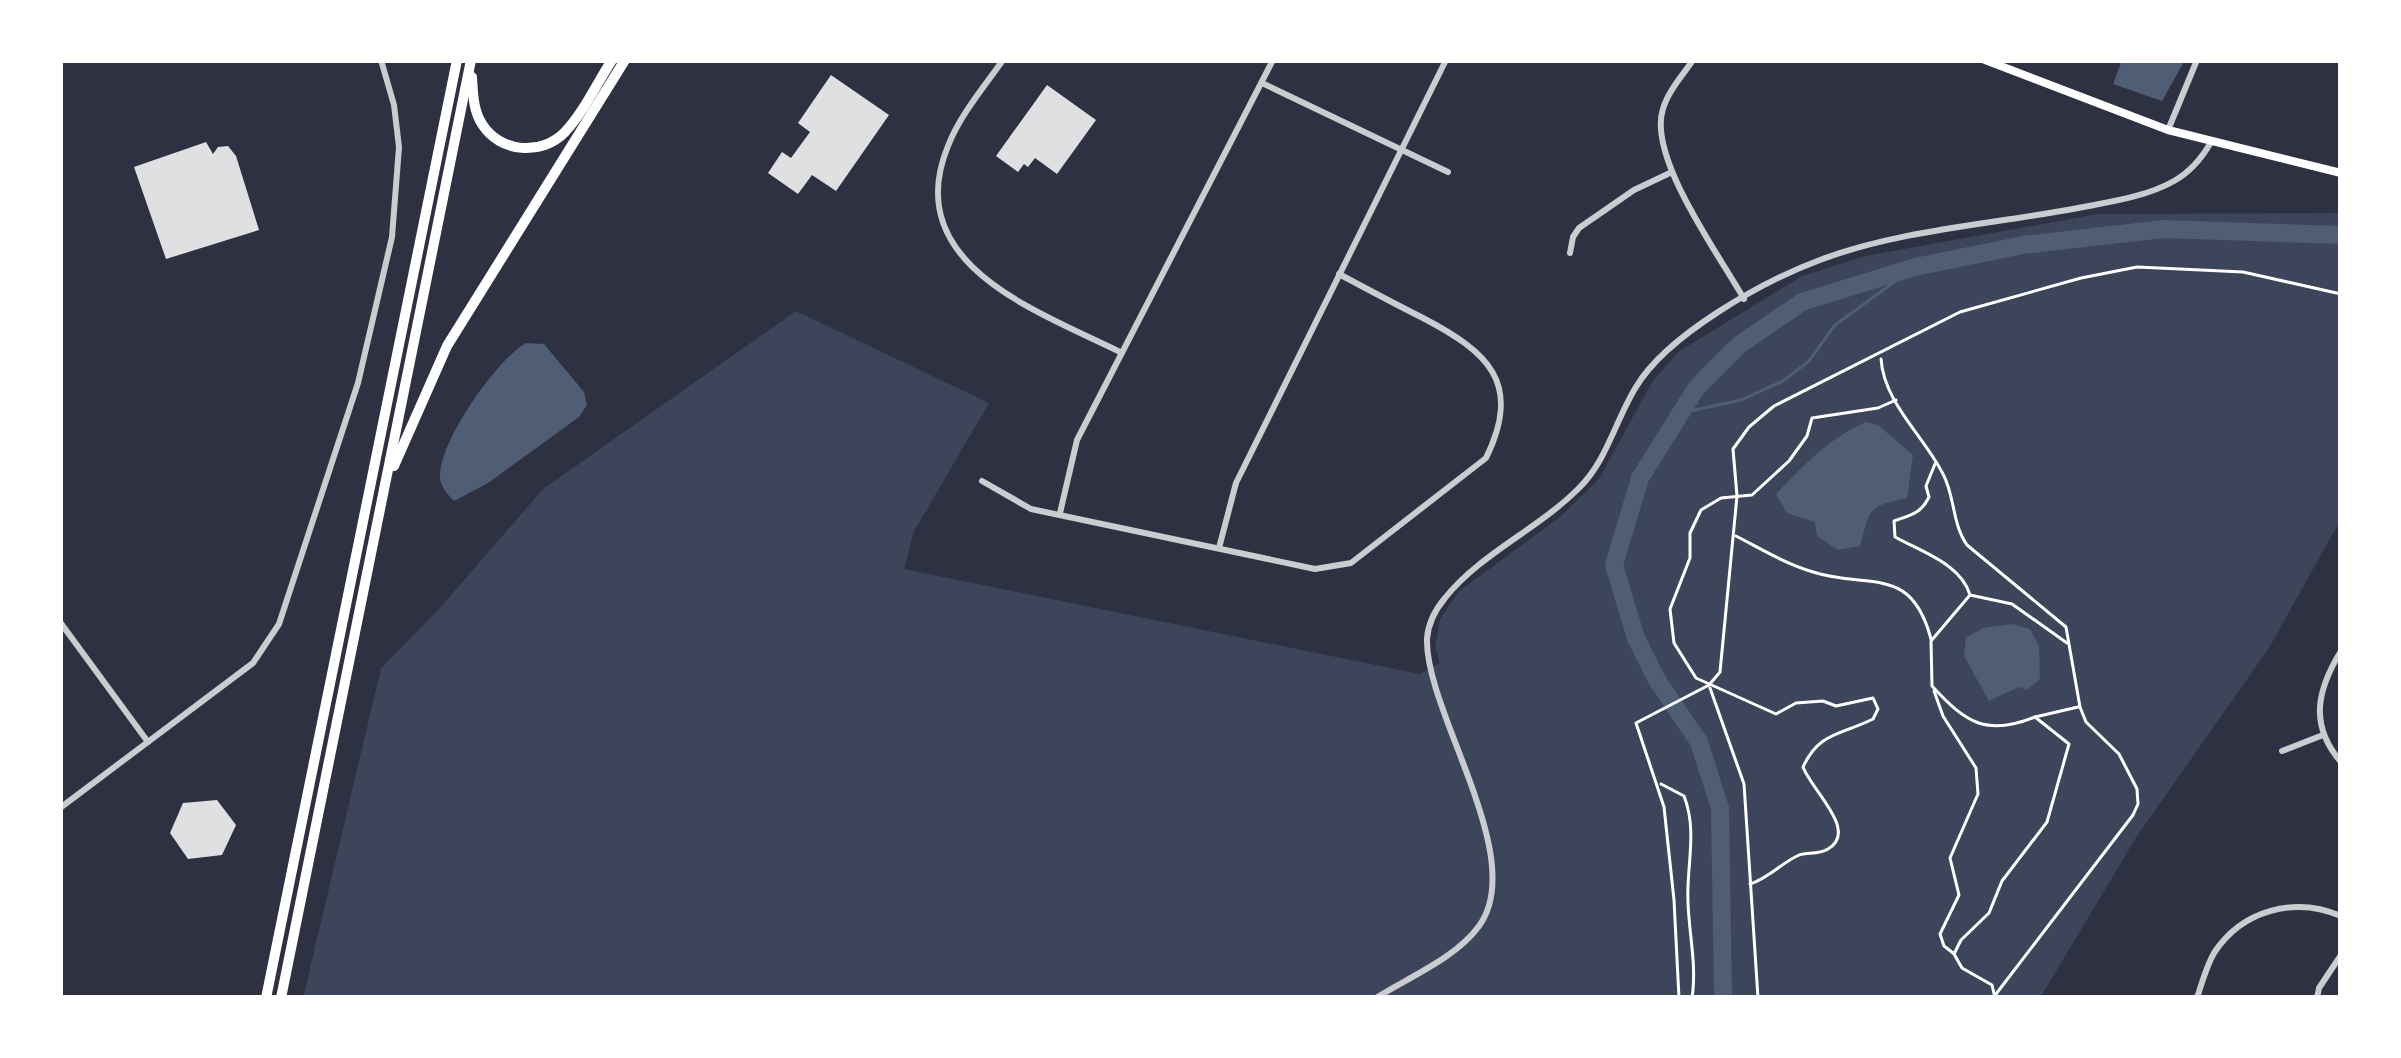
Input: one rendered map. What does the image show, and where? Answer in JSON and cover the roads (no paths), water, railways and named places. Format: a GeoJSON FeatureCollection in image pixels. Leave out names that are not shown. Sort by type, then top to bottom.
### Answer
{"type":"FeatureCollection","features":[{"type":"Feature","properties":{"kind":"highway"},"geometry":{"type":"LineString","coordinates":[[266,998],[457,60]]}},
{"type":"Feature","properties":{"kind":"highway"},"geometry":{"type":"LineString","coordinates":[[471,61],[475,107],[484,127],[505,144],[531,148],[549,144],[565,133],[612,60]]}},
{"type":"Feature","properties":{"kind":"highway"},"geometry":{"type":"LineString","coordinates":[[384,491],[447,346],[625,60]]}},
{"type":"Feature","properties":{"kind":"highway"},"geometry":{"type":"LineString","coordinates":[[280,998],[471,61]]}},
{"type":"Feature","properties":{"kind":"main road"},"geometry":{"type":"LineString","coordinates":[[1985,60],[2168,130],[2341,172]]}},
{"type":"Feature","properties":{"kind":"street"},"geometry":{"type":"LineString","coordinates":[[60,808],[253,663],[284,611],[358,383],[392,236],[398,190],[397,127],[381,60]]}},
{"type":"Feature","properties":{"kind":"street"},"geometry":{"type":"LineString","coordinates":[[1003,60],[953,133],[938,188],[948,234],[963,259],[985,279],[1024,304],[1123,353]]}},
{"type":"Feature","properties":{"kind":"street"},"geometry":{"type":"LineString","coordinates":[[1060,513],[1076,440],[1273,60]]}},
{"type":"Feature","properties":{"kind":"street"},"geometry":{"type":"LineString","coordinates":[[1219,548],[1236,483],[1446,60]]}},
{"type":"Feature","properties":{"kind":"street"},"geometry":{"type":"LineString","coordinates":[[1693,60],[1667,98],[1660,122],[1672,172],[1744,299]]}},
{"type":"Feature","properties":{"kind":"street"},"geometry":{"type":"LineString","coordinates":[[2168,130],[2198,60]]}},
{"type":"Feature","properties":{"kind":"street"},"geometry":{"type":"LineString","coordinates":[[1261,82],[1448,172]]}},
{"type":"Feature","properties":{"kind":"street"},"geometry":{"type":"LineString","coordinates":[[1376,998],[1467,939],[1483,922],[1492,892],[1492,864],[1480,814],[1431,664],[1428,631],[1443,600],[1464,578],[1588,478],[1654,361],[1679,339],[1806,266],[1848,252],[2112,201],[2161,187],[2185,173],[2211,142]]}},
{"type":"Feature","properties":{"kind":"street"},"geometry":{"type":"LineString","coordinates":[[1570,253],[1579,229],[1634,190],[1672,172]]}},
{"type":"Feature","properties":{"kind":"street"},"geometry":{"type":"LineString","coordinates":[[982,481],[1031,509],[1315,569],[1351,563],[1486,458],[1497,436],[1502,407],[1498,377],[1477,350],[1340,274]]}},
{"type":"Feature","properties":{"kind":"street"},"geometry":{"type":"LineString","coordinates":[[60,622],[148,742]]}},
{"type":"Feature","properties":{"kind":"street"},"geometry":{"type":"LineString","coordinates":[[2341,652],[2320,691],[2318,713],[2323,735],[2341,762]]}},
{"type":"Feature","properties":{"kind":"street"},"geometry":{"type":"LineString","coordinates":[[2282,751],[2323,735]]}},
{"type":"Feature","properties":{"kind":"street"},"geometry":{"type":"LineString","coordinates":[[2197,998],[2215,951],[2254,917],[2293,906],[2341,916]]}},
{"type":"Feature","properties":{"kind":"street"},"geometry":{"type":"LineString","coordinates":[[2317,998],[2341,955]]}},
{"type":"Feature","properties":{"kind":"waterway"},"geometry":{"type":"LineString","coordinates":[[1723,998],[1720,808],[1699,742],[1657,680],[1636,638],[1614,565],[1640,478],[1697,387],[1739,345],[1802,302],[1915,267],[2023,245],[2164,229],[2341,235]]}},
{"type":"Feature","properties":{"kind":"waterway"},"geometry":{"type":"LineString","coordinates":[[1681,413],[1741,400],[1783,381],[1809,361],[1835,325],[1915,267]]}}]}
